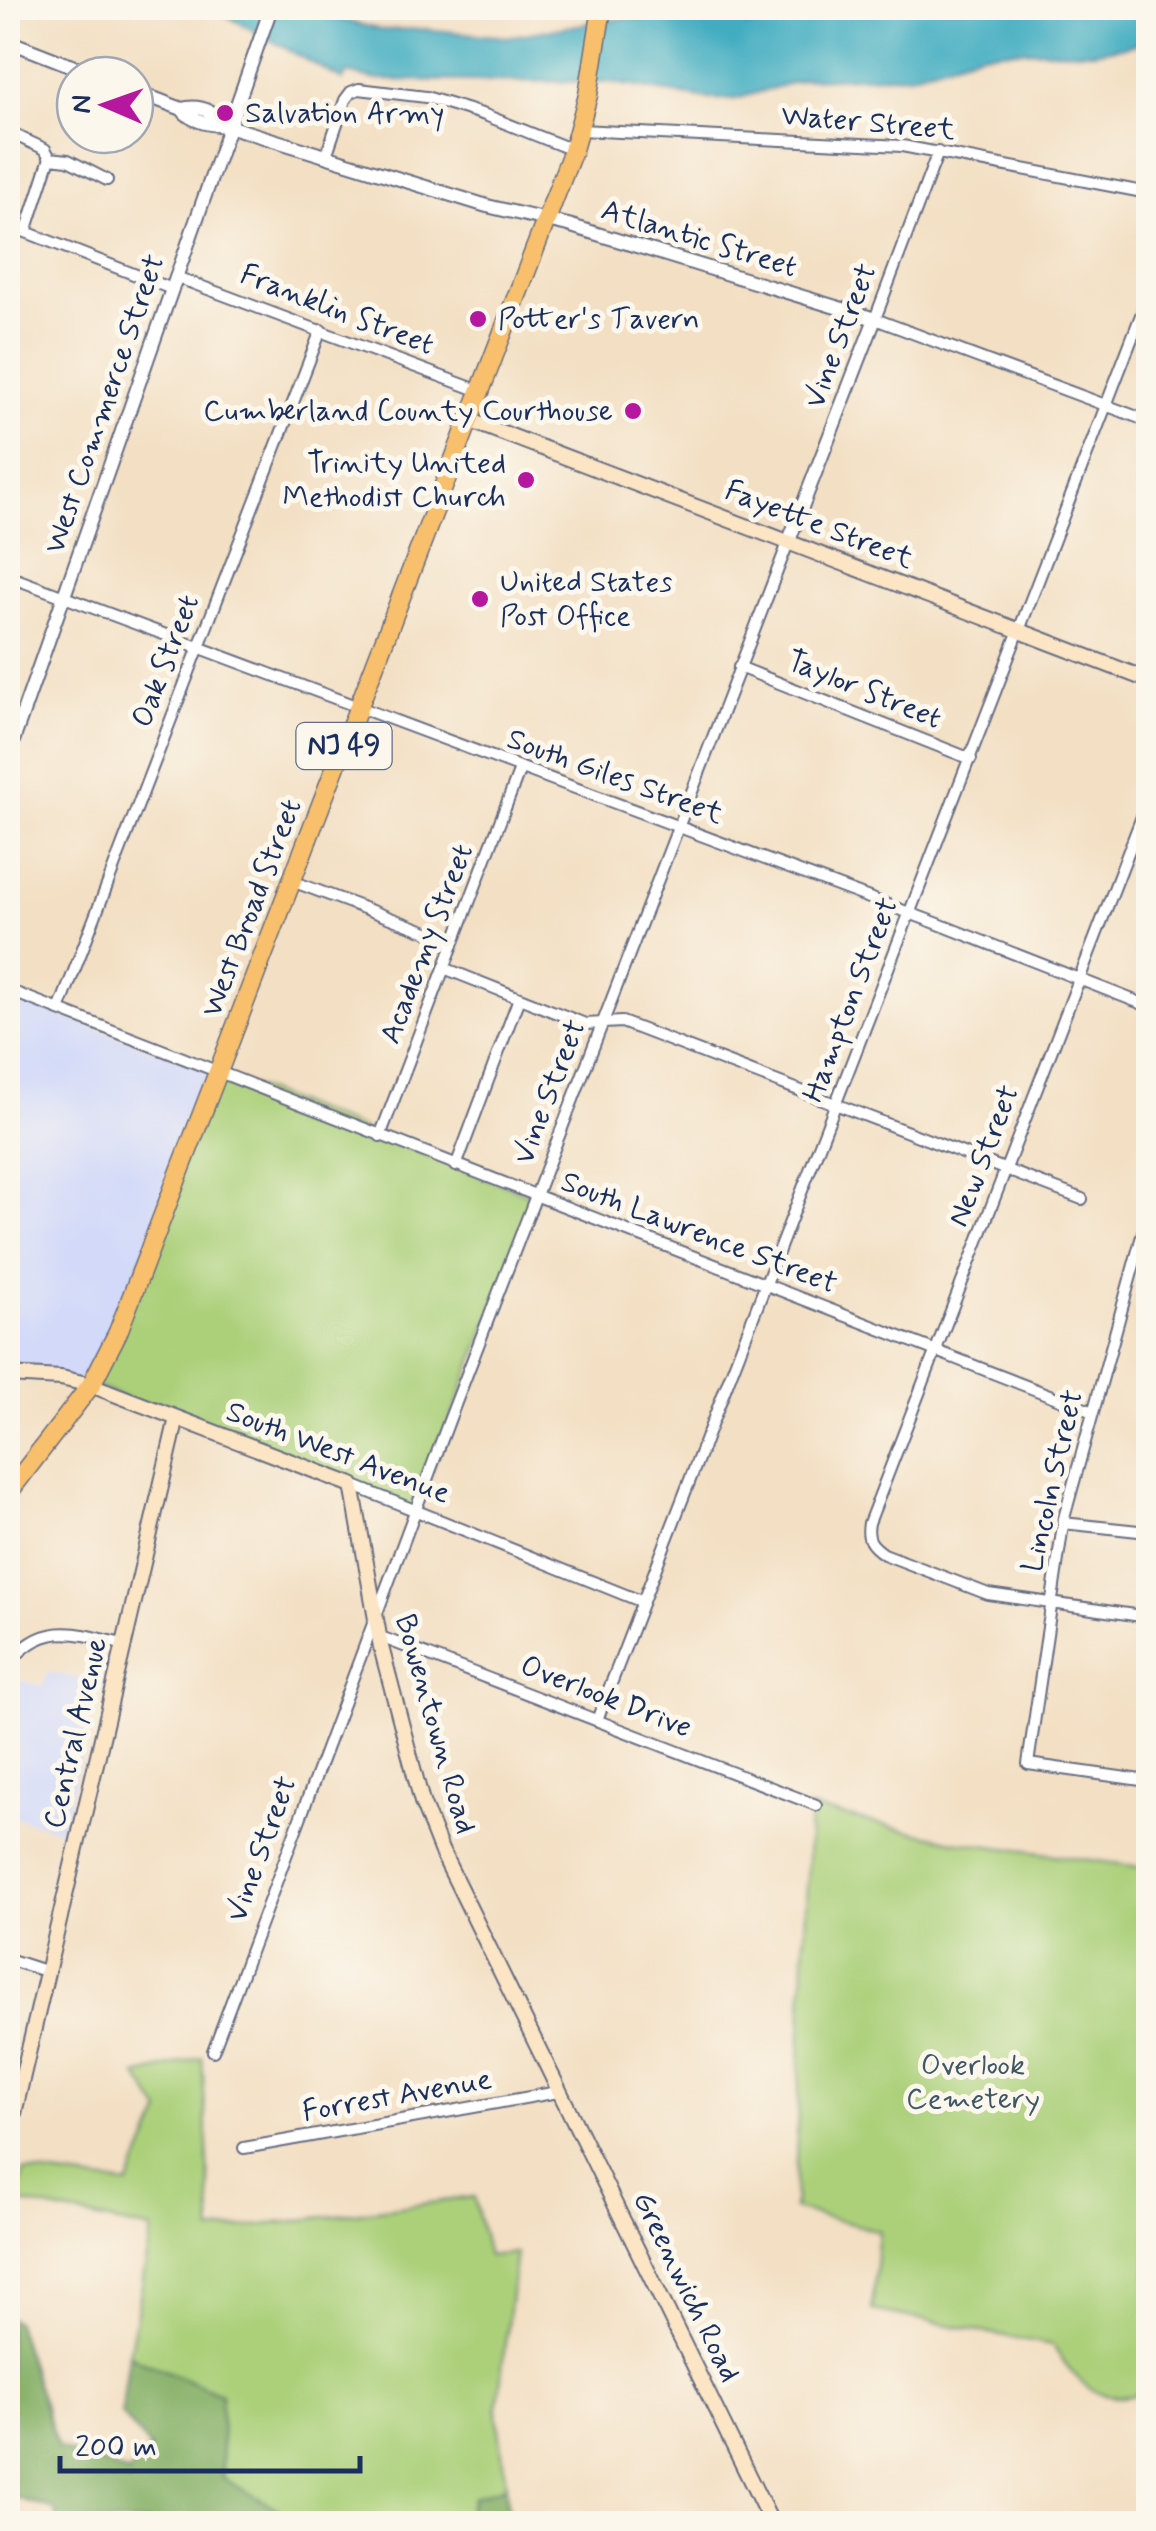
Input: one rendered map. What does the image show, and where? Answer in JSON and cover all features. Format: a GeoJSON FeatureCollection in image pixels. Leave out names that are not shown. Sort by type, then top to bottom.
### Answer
{"type":"FeatureCollection","features":[{"type":"Feature","properties":{"kind":"highway","name":"West Broad Street"},"geometry":{"type":"LineString","coordinates":[[8,1493],[90,1385],[118,1332],[573,150],[588,96],[601,8]]}},
{"type":"Feature","properties":{"kind":"main road","name":"Fayette Street"},"geometry":{"type":"LineString","coordinates":[[469,420],[1148,680]]}},
{"type":"Feature","properties":{"kind":"main road","name":"South West Avenue"},"geometry":{"type":"LineString","coordinates":[[8,1376],[61,1378],[90,1385],[352,1485]]}},
{"type":"Feature","properties":{"kind":"main road","name":"Central Avenue"},"geometry":{"type":"LineString","coordinates":[[8,2139],[177,1418]]}},
{"type":"Feature","properties":{"kind":"main road","name":"Bowentown Road"},"geometry":{"type":"LineString","coordinates":[[352,1485],[378,1636],[422,1802],[458,1886],[550,2075]]}},
{"type":"Feature","properties":{"kind":"main road","name":"Greenwich Road"},"geometry":{"type":"LineString","coordinates":[[550,2075],[772,2524]]}},
{"type":"Feature","properties":{"kind":"street","name":"West Commerce Street"},"geometry":{"type":"LineString","coordinates":[[8,755],[271,8]]}},
{"type":"Feature","properties":{"kind":"street"},"geometry":{"type":"LineString","coordinates":[[8,41],[55,59]]}},
{"type":"Feature","properties":{"kind":"street"},"geometry":{"type":"LineString","coordinates":[[326,156],[345,100],[358,89],[426,98],[485,115],[573,150]]}},
{"type":"Feature","properties":{"kind":"street","name":"Atlantic Street"},"geometry":{"type":"LineString","coordinates":[[155,99],[211,125],[228,126],[876,319],[1148,421]]}},
{"type":"Feature","properties":{"kind":"street","name":"Water Street"},"geometry":{"type":"LineString","coordinates":[[580,130],[902,146],[1148,193]]}},
{"type":"Feature","properties":{"kind":"street"},"geometry":{"type":"LineString","coordinates":[[8,132],[44,149],[50,158],[68,160],[108,180]]}},
{"type":"Feature","properties":{"kind":"street","name":"Vine Street"},"geometry":{"type":"LineString","coordinates":[[213,2052],[415,1512],[938,152]]}},
{"type":"Feature","properties":{"kind":"street"},"geometry":{"type":"LineString","coordinates":[[26,232],[50,158]]}},
{"type":"Feature","properties":{"kind":"street","name":"Franklin Street"},"geometry":{"type":"LineString","coordinates":[[8,224],[174,284],[321,330],[480,391]]}},
{"type":"Feature","properties":{"kind":"street","name":"Hampton Street"},"geometry":{"type":"LineString","coordinates":[[597,1720],[1148,298]]}},
{"type":"Feature","properties":{"kind":"street","name":"Oak Street"},"geometry":{"type":"LineString","coordinates":[[60,1010],[321,330]]}},
{"type":"Feature","properties":{"kind":"street","name":"South Giles Street"},"geometry":{"type":"LineString","coordinates":[[8,576],[1148,1006]]}},
{"type":"Feature","properties":{"kind":"street","name":"Taylor Street"},"geometry":{"type":"LineString","coordinates":[[739,667],[970,759]]}},
{"type":"Feature","properties":{"kind":"street","name":"Academy Street"},"geometry":{"type":"LineString","coordinates":[[380,1136],[520,768]]}},
{"type":"Feature","properties":{"kind":"street","name":"New Street"},"geometry":{"type":"LineString","coordinates":[[1051,1602],[988,1594],[953,1582],[884,1554],[870,1542],[868,1531],[1148,801]]}},
{"type":"Feature","properties":{"kind":"street"},"geometry":{"type":"LineString","coordinates":[[292,881],[454,942]]}},
{"type":"Feature","properties":{"kind":"street"},"geometry":{"type":"LineString","coordinates":[[444,968],[585,1024],[622,1022],[1082,1199]]}},
{"type":"Feature","properties":{"kind":"street","name":"South Lawrence Street"},"geometry":{"type":"LineString","coordinates":[[8,990],[1093,1412]]}},
{"type":"Feature","properties":{"kind":"street"},"geometry":{"type":"LineString","coordinates":[[456,1166],[519,998]]}},
{"type":"Feature","properties":{"kind":"street","name":"Lincoln Street"},"geometry":{"type":"LineString","coordinates":[[1148,1214],[1063,1523],[1028,1764],[1148,1781]]}},
{"type":"Feature","properties":{"kind":"street","name":"South West Avenue"},"geometry":{"type":"LineString","coordinates":[[352,1485],[643,1602]]}},
{"type":"Feature","properties":{"kind":"street"},"geometry":{"type":"LineString","coordinates":[[1063,1523],[1148,1532]]}},
{"type":"Feature","properties":{"kind":"street"},"geometry":{"type":"LineString","coordinates":[[1051,1602],[1148,1617]]}},
{"type":"Feature","properties":{"kind":"street"},"geometry":{"type":"LineString","coordinates":[[8,1665],[26,1643],[54,1633],[125,1645]]}},
{"type":"Feature","properties":{"kind":"street","name":"Overlook Drive"},"geometry":{"type":"LineString","coordinates":[[378,1636],[816,1805]]}},
{"type":"Feature","properties":{"kind":"street"},"geometry":{"type":"LineString","coordinates":[[8,1959],[48,1972]]}},
{"type":"Feature","properties":{"kind":"street","name":"Forrest Avenue"},"geometry":{"type":"LineString","coordinates":[[244,2148],[558,2092]]}},
{"type":"Feature","properties":{"kind":"shaded area"},"geometry":{"type":"Polygon","coordinates":[[[8,996],[218,1073],[91,1385],[8,1376],[8,996]]]}},
{"type":"Feature","properties":{"kind":"shaded area"},"geometry":{"type":"Polygon","coordinates":[[[47,1672],[99,1683],[62,1831],[8,1815],[8,1719],[18,1680],[43,1686],[47,1672]]]}},
{"type":"Feature","properties":{"kind":"green space"},"geometry":{"type":"Polygon","coordinates":[[[218,1073],[537,1197],[415,1512],[91,1385],[218,1073]]]}},
{"type":"Feature","properties":{"kind":"green space","name":"Overlook Cemetery"},"geometry":{"type":"Polygon","coordinates":[[[810,1808],[954,1841],[1148,1868],[1148,2391],[1131,2396],[1103,2395],[1081,2381],[1052,2345],[872,2310],[879,2231],[794,2209],[810,1808]]]}},
{"type":"Feature","properties":{"kind":"green space"},"geometry":{"type":"Polygon","coordinates":[[[202,2057],[212,2232],[474,2197],[488,2256],[516,2253],[497,2410],[506,2486],[473,2497],[465,2523],[303,2524],[222,2478],[221,2394],[129,2355],[152,2230],[17,2202],[24,2171],[128,2185],[161,2112],[137,2075],[202,2057]]]}},
{"type":"Feature","properties":{"kind":"green space"},"geometry":{"type":"Polygon","coordinates":[[[8,2317],[15,2321],[58,2448],[128,2473],[151,2448],[121,2414],[129,2355],[221,2394],[222,2478],[303,2523],[58,2523],[55,2510],[8,2495],[8,2317]]]}},
{"type":"Feature","properties":{"kind":"green space"},"geometry":{"type":"Polygon","coordinates":[[[506,2486],[508,2523],[465,2523],[473,2497],[506,2486]]]}},
{"type":"Feature","properties":{"kind":"water"},"geometry":{"type":"Polygon","coordinates":[[[213,8],[299,8],[381,30],[425,29],[506,37],[621,18],[735,22],[733,8],[742,8],[746,25],[863,8],[1148,8],[1148,42],[1093,52],[981,53],[909,75],[804,79],[736,99],[707,99],[609,82],[377,80],[347,73],[343,80],[213,8]]]}},
{"type":"Feature","properties":{"kind":"place","name":"Salvation Army"},"geometry":{"type":"Point","coordinates":[225,113]}},
{"type":"Feature","properties":{"kind":"place","name":"Potter's Tavern"},"geometry":{"type":"Point","coordinates":[478,319]}},
{"type":"Feature","properties":{"kind":"place","name":"Cumberland County Courthouse"},"geometry":{"type":"Point","coordinates":[633,411]}},
{"type":"Feature","properties":{"kind":"place","name":"Trinity United Methodist Church"},"geometry":{"type":"Point","coordinates":[526,480]}},
{"type":"Feature","properties":{"kind":"place","name":"United States Post Office"},"geometry":{"type":"Point","coordinates":[480,599]}}]}
